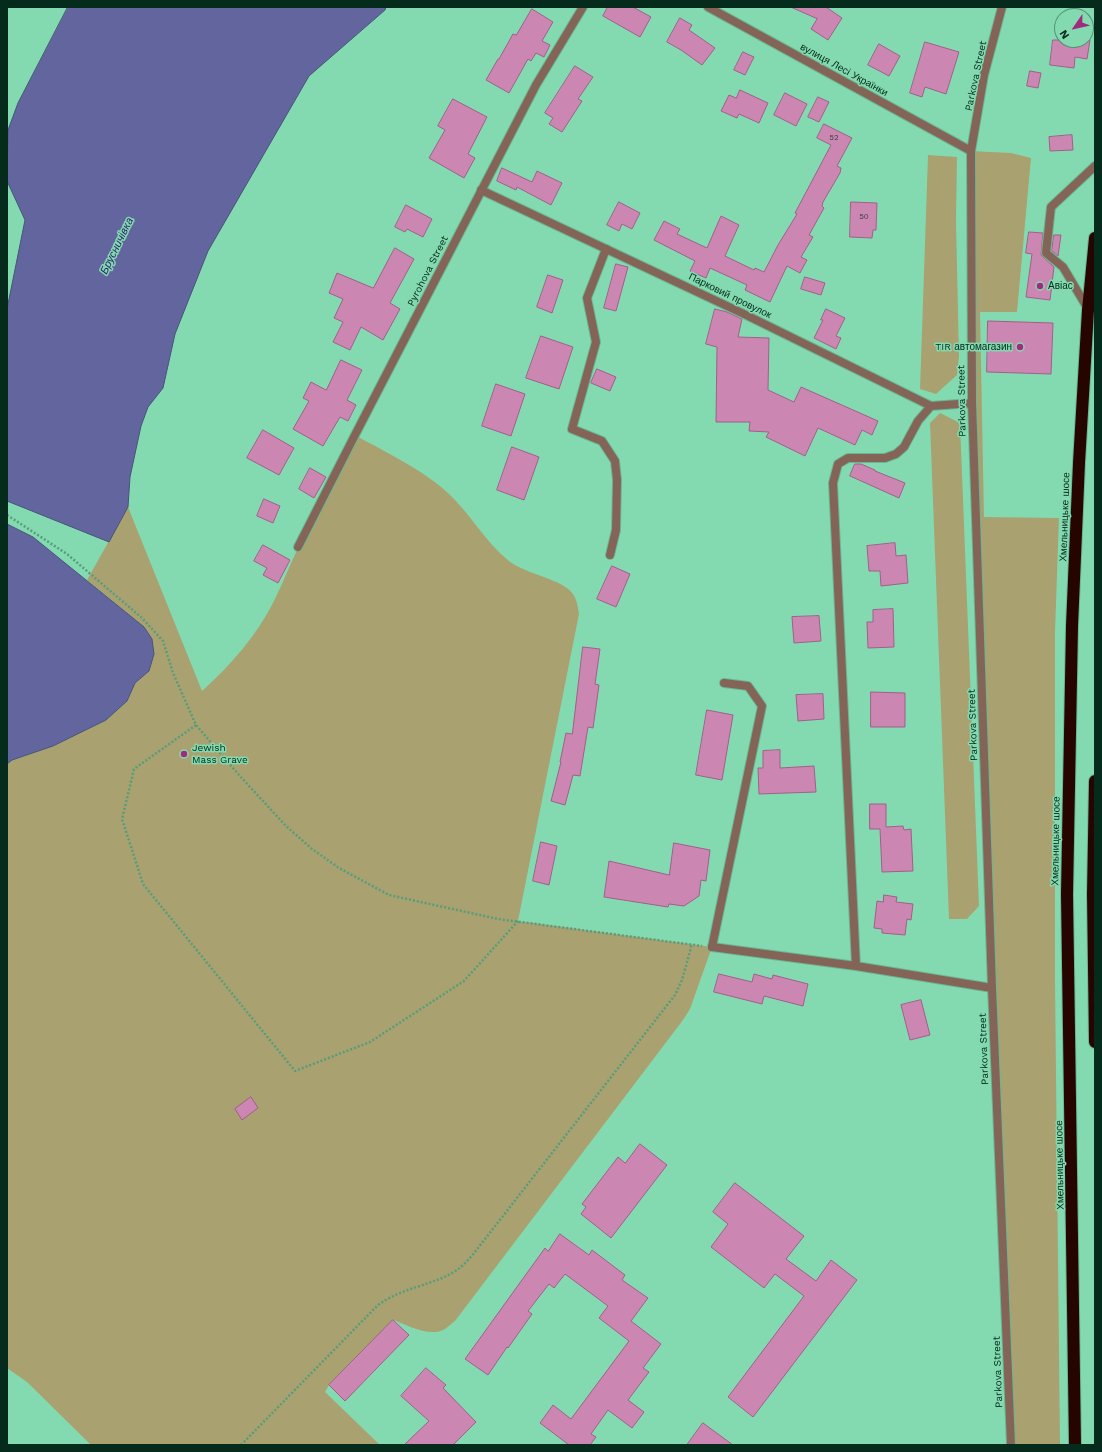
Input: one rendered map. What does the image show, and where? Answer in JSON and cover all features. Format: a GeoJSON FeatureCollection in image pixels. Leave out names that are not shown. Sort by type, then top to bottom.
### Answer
{"type":"FeatureCollection","features":[{"type":"Feature","properties":{"kind":"highway","name":"Хмельницьке шосе"},"geometry":{"type":"LineString","coordinates":[[1075,1445],[1067,894],[1072,626],[1079,462],[1088,310],[1095,238]]}},
{"type":"Feature","properties":{"kind":"highway"},"geometry":{"type":"LineString","coordinates":[[1095,781],[1092,894],[1095,1042]]}},
{"type":"Feature","properties":{"kind":"street","name":"Pyrohova Street"},"geometry":{"type":"LineString","coordinates":[[298,547],[536,85],[583,7]]}},
{"type":"Feature","properties":{"kind":"street","name":"вулиця Лесі Українки"},"geometry":{"type":"LineString","coordinates":[[708,7],[971,151]]}},
{"type":"Feature","properties":{"kind":"street","name":"Parkova Street"},"geometry":{"type":"LineString","coordinates":[[1002,7],[984,75],[971,151],[972,403],[992,988],[1011,1445]]}},
{"type":"Feature","properties":{"kind":"street"},"geometry":{"type":"LineString","coordinates":[[1088,310],[1063,267],[1046,253],[1051,207],[1095,166]]}},
{"type":"Feature","properties":{"kind":"street","name":"Парковий провулок"},"geometry":{"type":"LineString","coordinates":[[481,190],[744,314],[931,406]]}},
{"type":"Feature","properties":{"kind":"street"},"geometry":{"type":"LineString","coordinates":[[606,249],[587,298],[596,342],[572,429],[602,441],[615,461],[617,480],[616,530],[610,555]]}},
{"type":"Feature","properties":{"kind":"street"},"geometry":{"type":"LineString","coordinates":[[856,966],[833,483],[838,464],[848,458],[885,458],[896,454],[904,447],[918,421],[931,406],[972,403]]}},
{"type":"Feature","properties":{"kind":"street"},"geometry":{"type":"LineString","coordinates":[[724,683],[748,686],[762,706],[712,947],[856,966],[992,988]]}},
{"type":"Feature","properties":{"kind":"path"},"geometry":{"type":"LineString","coordinates":[[7,515],[66,554],[148,624],[163,641],[173,673],[196,725],[286,826],[312,850],[339,868],[388,895],[498,919],[712,947]]}},
{"type":"Feature","properties":{"kind":"path"},"geometry":{"type":"LineString","coordinates":[[196,725],[134,769],[122,819],[143,884],[295,1071],[370,1042],[464,981],[518,921]]}},
{"type":"Feature","properties":{"kind":"path"},"geometry":{"type":"LineString","coordinates":[[241,1445],[383,1301],[396,1294],[448,1275],[464,1264],[675,995],[682,980],[692,944]]}},
{"type":"Feature","properties":{"kind":"shaded area"},"geometry":{"type":"Polygon","coordinates":[[[971,151],[1011,153],[1031,158],[1017,312],[980,312],[984,517],[1059,518],[1055,633],[1055,979],[1060,1445],[1011,1445],[972,403],[971,151]]]}},
{"type":"Feature","properties":{"kind":"shaded area"},"geometry":{"type":"Polygon","coordinates":[[[928,155],[957,157],[956,222],[959,356],[957,375],[936,394],[920,389],[928,155]]]}},
{"type":"Feature","properties":{"kind":"shaded area"},"geometry":{"type":"Polygon","coordinates":[[[940,413],[960,423],[979,906],[967,919],[949,919],[930,423],[940,413]]]}},
{"type":"Feature","properties":{"kind":"shaded area"},"geometry":{"type":"Polygon","coordinates":[[[355,435],[403,461],[438,484],[456,501],[492,545],[509,561],[524,570],[561,584],[573,594],[576,601],[579,614],[518,921],[712,947],[690,1009],[683,1020],[455,1321],[445,1329],[432,1332],[419,1330],[393,1320],[329,1385],[325,1392],[380,1445],[91,1445],[27,1382],[7,1368],[7,764],[12,760],[53,746],[106,720],[127,701],[135,683],[149,671],[154,654],[152,639],[144,627],[87,580],[128,507],[202,691],[233,660],[260,626],[355,435]]]}},
{"type":"Feature","properties":{"kind":"water","name":"Брусничівка"},"geometry":{"type":"Polygon","coordinates":[[[68,7],[386,7],[385,10],[309,76],[208,251],[175,334],[163,388],[148,407],[141,426],[130,477],[128,507],[109,542],[7,501],[7,309],[25,220],[7,181],[8,130],[18,103],[68,7]]]}},
{"type":"Feature","properties":{"kind":"water"},"geometry":{"type":"Polygon","coordinates":[[[7,524],[33,537],[144,627],[152,639],[154,654],[149,671],[135,683],[127,701],[106,720],[53,746],[12,760],[7,764],[7,524]]]}},
{"type":"Feature","properties":{"kind":"building"},"geometry":{"type":"Polygon","coordinates":[[[608,7],[633,7],[651,17],[640,37],[603,16],[608,7]]]}},
{"type":"Feature","properties":{"kind":"building"},"geometry":{"type":"Polygon","coordinates":[[[791,7],[826,7],[842,18],[828,40],[811,29],[817,19],[791,7]]]}},
{"type":"Feature","properties":{"kind":"building"},"geometry":{"type":"Polygon","coordinates":[[[532,9],[553,22],[542,41],[550,45],[544,57],[536,53],[531,61],[528,59],[509,93],[486,80],[513,34],[516,35],[532,9]]]}},
{"type":"Feature","properties":{"kind":"building"},"geometry":{"type":"Polygon","coordinates":[[[680,18],[692,25],[689,30],[715,48],[702,65],[667,42],[680,18]]]}},
{"type":"Feature","properties":{"kind":"building"},"geometry":{"type":"Polygon","coordinates":[[[1053,40],[1054,48],[1089,48],[1087,59],[1075,57],[1074,68],[1050,65],[1053,40]]]}},
{"type":"Feature","properties":{"kind":"building"},"geometry":{"type":"Polygon","coordinates":[[[925,42],[959,52],[946,94],[925,87],[922,97],[910,93],[925,42]]]}},
{"type":"Feature","properties":{"kind":"building"},"geometry":{"type":"Polygon","coordinates":[[[879,44],[900,56],[889,76],[868,65],[879,44]]]}},
{"type":"Feature","properties":{"kind":"building"},"geometry":{"type":"Polygon","coordinates":[[[743,52],[754,57],[745,75],[734,70],[743,52]]]}},
{"type":"Feature","properties":{"kind":"building"},"geometry":{"type":"Polygon","coordinates":[[[575,66],[593,77],[578,99],[582,101],[562,132],[549,124],[553,118],[545,113],[575,66]]]}},
{"type":"Feature","properties":{"kind":"building"},"geometry":{"type":"Polygon","coordinates":[[[1030,71],[1041,73],[1038,88],[1027,86],[1030,71]]]}},
{"type":"Feature","properties":{"kind":"building"},"geometry":{"type":"Polygon","coordinates":[[[740,90],[768,103],[759,123],[739,114],[737,118],[721,111],[729,95],[736,98],[740,90]]]}},
{"type":"Feature","properties":{"kind":"building"},"geometry":{"type":"Polygon","coordinates":[[[785,93],[807,104],[796,126],[774,115],[785,93]]]}},
{"type":"Feature","properties":{"kind":"building"},"geometry":{"type":"Polygon","coordinates":[[[818,97],[829,102],[819,122],[808,117],[818,97]]]}},
{"type":"Feature","properties":{"kind":"building"},"geometry":{"type":"Polygon","coordinates":[[[453,99],[487,117],[468,154],[475,158],[464,178],[429,158],[445,130],[438,126],[453,99]]]}},
{"type":"Feature","properties":{"kind":"building"},"geometry":{"type":"Polygon","coordinates":[[[824,124],[852,138],[837,166],[841,168],[840,173],[823,202],[822,206],[824,208],[809,235],[813,237],[801,257],[807,260],[800,273],[787,266],[770,302],[745,290],[747,285],[710,268],[706,278],[690,271],[695,261],[654,240],[664,221],[680,229],[677,234],[707,248],[721,216],[739,225],[725,256],[754,270],[755,268],[764,272],[797,214],[795,213],[831,145],[817,138],[824,124]]]}},
{"type":"Feature","properties":{"kind":"building"},"geometry":{"type":"Polygon","coordinates":[[[1072,135],[1073,150],[1050,151],[1049,137],[1072,135]]]}},
{"type":"Feature","properties":{"kind":"building"},"geometry":{"type":"Polygon","coordinates":[[[502,168],[532,182],[537,171],[562,183],[551,205],[517,187],[516,190],[497,181],[502,168]]]}},
{"type":"Feature","properties":{"kind":"building"},"geometry":{"type":"Polygon","coordinates":[[[619,202],[640,213],[632,229],[622,224],[619,231],[607,225],[619,202]]]}},
{"type":"Feature","properties":{"kind":"building"},"geometry":{"type":"Polygon","coordinates":[[[851,202],[877,203],[876,230],[873,230],[872,238],[850,237],[851,202]]]}},
{"type":"Feature","properties":{"kind":"building"},"geometry":{"type":"Polygon","coordinates":[[[406,205],[432,219],[423,237],[407,229],[405,232],[395,227],[406,205]]]}},
{"type":"Feature","properties":{"kind":"building"},"geometry":{"type":"Polygon","coordinates":[[[1029,232],[1043,233],[1041,255],[1054,267],[1050,300],[1026,297],[1032,254],[1026,253],[1029,232]]]}},
{"type":"Feature","properties":{"kind":"building"},"geometry":{"type":"Polygon","coordinates":[[[1054,235],[1061,235],[1058,256],[1052,251],[1054,235]]]}},
{"type":"Feature","properties":{"kind":"building"},"geometry":{"type":"Polygon","coordinates":[[[395,248],[414,259],[390,303],[400,309],[383,340],[361,327],[350,350],[333,342],[343,322],[334,318],[343,299],[329,293],[337,273],[373,288],[395,248]]]}},
{"type":"Feature","properties":{"kind":"building"},"geometry":{"type":"Polygon","coordinates":[[[616,264],[628,267],[616,311],[604,308],[616,264]]]}},
{"type":"Feature","properties":{"kind":"building"},"geometry":{"type":"Polygon","coordinates":[[[548,275],[563,280],[552,313],[537,307],[548,275]]]}},
{"type":"Feature","properties":{"kind":"building"},"geometry":{"type":"Polygon","coordinates":[[[805,277],[825,283],[821,295],[801,289],[805,277]]]}},
{"type":"Feature","properties":{"kind":"building"},"geometry":{"type":"Polygon","coordinates":[[[715,309],[727,312],[742,319],[738,337],[769,338],[768,390],[794,402],[801,387],[878,421],[872,435],[862,430],[855,445],[818,428],[805,456],[766,437],[769,432],[749,431],[750,422],[716,422],[717,347],[706,344],[715,309]]]}},
{"type":"Feature","properties":{"kind":"building"},"geometry":{"type":"Polygon","coordinates":[[[826,309],[845,318],[836,336],[841,338],[836,349],[814,338],[823,320],[821,320],[826,309]]]}},
{"type":"Feature","properties":{"kind":"building","name":"TIR автомагазин"},"geometry":{"type":"Polygon","coordinates":[[[988,321],[1053,323],[1051,374],[987,372],[988,321]]]}},
{"type":"Feature","properties":{"kind":"building"},"geometry":{"type":"Polygon","coordinates":[[[541,336],[573,347],[559,389],[526,378],[541,336]]]}},
{"type":"Feature","properties":{"kind":"building"},"geometry":{"type":"Polygon","coordinates":[[[341,360],[362,370],[347,400],[356,405],[348,421],[340,417],[323,446],[293,429],[309,401],[303,398],[311,382],[326,390],[341,360]]]}},
{"type":"Feature","properties":{"kind":"building"},"geometry":{"type":"Polygon","coordinates":[[[597,369],[616,377],[610,391],[591,383],[597,369]]]}},
{"type":"Feature","properties":{"kind":"building"},"geometry":{"type":"Polygon","coordinates":[[[496,384],[525,394],[511,436],[482,426],[496,384]]]}},
{"type":"Feature","properties":{"kind":"building"},"geometry":{"type":"Polygon","coordinates":[[[263,430],[294,448],[279,475],[247,458],[263,430]]]}},
{"type":"Feature","properties":{"kind":"building"},"geometry":{"type":"Polygon","coordinates":[[[512,447],[539,457],[524,500],[497,490],[512,447]]]}},
{"type":"Feature","properties":{"kind":"building"},"geometry":{"type":"Polygon","coordinates":[[[855,464],[861,464],[905,483],[899,498],[850,476],[855,464]]]}},
{"type":"Feature","properties":{"kind":"building"},"geometry":{"type":"Polygon","coordinates":[[[310,468],[326,477],[314,498],[299,489],[310,468]]]}},
{"type":"Feature","properties":{"kind":"building"},"geometry":{"type":"Polygon","coordinates":[[[264,499],[280,506],[273,523],[257,516],[264,499]]]}},
{"type":"Feature","properties":{"kind":"building"},"geometry":{"type":"Polygon","coordinates":[[[895,543],[896,556],[906,555],[908,583],[881,586],[880,571],[869,571],[867,546],[895,543]]]}},
{"type":"Feature","properties":{"kind":"building"},"geometry":{"type":"Polygon","coordinates":[[[263,545],[290,560],[278,583],[263,575],[267,568],[254,561],[263,545]]]}},
{"type":"Feature","properties":{"kind":"building"},"geometry":{"type":"Polygon","coordinates":[[[612,566],[630,574],[616,607],[597,599],[612,566]]]}},
{"type":"Feature","properties":{"kind":"building"},"geometry":{"type":"Polygon","coordinates":[[[893,609],[894,647],[868,648],[867,622],[873,622],[873,610],[893,609]]]}},
{"type":"Feature","properties":{"kind":"building"},"geometry":{"type":"Polygon","coordinates":[[[819,616],[821,641],[794,643],[792,617],[819,616]]]}},
{"type":"Feature","properties":{"kind":"building"},"geometry":{"type":"Polygon","coordinates":[[[583,647],[600,649],[595,684],[599,685],[593,728],[588,727],[580,776],[573,775],[565,805],[551,801],[561,762],[566,733],[572,734],[583,647]]]}},
{"type":"Feature","properties":{"kind":"building"},"geometry":{"type":"Polygon","coordinates":[[[871,692],[905,693],[905,727],[871,727],[871,692]]]}},
{"type":"Feature","properties":{"kind":"building"},"geometry":{"type":"Polygon","coordinates":[[[823,694],[824,719],[798,721],[796,695],[823,694]]]}},
{"type":"Feature","properties":{"kind":"building"},"geometry":{"type":"Polygon","coordinates":[[[707,710],[733,715],[722,780],[696,775],[707,710]]]}},
{"type":"Feature","properties":{"kind":"building"},"geometry":{"type":"Polygon","coordinates":[[[780,750],[780,768],[814,766],[816,792],[759,794],[758,768],[763,768],[763,751],[780,750]]]}},
{"type":"Feature","properties":{"kind":"building"},"geometry":{"type":"Polygon","coordinates":[[[870,804],[886,804],[886,827],[903,826],[904,830],[911,829],[913,871],[882,872],[880,829],[870,829],[870,804]]]}},
{"type":"Feature","properties":{"kind":"building"},"geometry":{"type":"Polygon","coordinates":[[[541,842],[557,846],[549,885],[533,881],[541,842]]]}},
{"type":"Feature","properties":{"kind":"building"},"geometry":{"type":"Polygon","coordinates":[[[674,843],[710,850],[706,881],[701,880],[699,896],[684,906],[669,904],[668,907],[604,897],[609,861],[669,875],[674,843]]]}},
{"type":"Feature","properties":{"kind":"building"},"geometry":{"type":"Polygon","coordinates":[[[884,895],[897,897],[896,902],[913,904],[911,920],[907,919],[905,935],[882,933],[882,929],[874,928],[877,901],[883,902],[884,895]]]}},
{"type":"Feature","properties":{"kind":"building"},"geometry":{"type":"Polygon","coordinates":[[[719,974],[752,982],[754,974],[772,979],[773,975],[808,984],[803,1006],[764,996],[762,1004],[714,992],[719,974]]]}},
{"type":"Feature","properties":{"kind":"building"},"geometry":{"type":"Polygon","coordinates":[[[921,1000],[930,1035],[910,1040],[901,1005],[921,1000]]]}},
{"type":"Feature","properties":{"kind":"building"},"geometry":{"type":"Polygon","coordinates":[[[251,1097],[258,1108],[242,1120],[235,1109],[251,1097]]]}},
{"type":"Feature","properties":{"kind":"building"},"geometry":{"type":"Polygon","coordinates":[[[640,1144],[667,1165],[611,1238],[581,1214],[586,1207],[582,1204],[618,1157],[625,1163],[640,1144]]]}},
{"type":"Feature","properties":{"kind":"building"},"geometry":{"type":"Polygon","coordinates":[[[735,1183],[804,1236],[786,1259],[816,1281],[831,1260],[857,1280],[753,1417],[728,1397],[804,1296],[775,1274],[764,1288],[711,1247],[728,1224],[713,1212],[735,1183]]]}},
{"type":"Feature","properties":{"kind":"building"},"geometry":{"type":"Polygon","coordinates":[[[560,1234],[589,1255],[592,1250],[625,1275],[622,1280],[648,1298],[631,1321],[661,1344],[643,1368],[649,1372],[628,1400],[644,1412],[632,1428],[608,1410],[591,1434],[596,1437],[590,1445],[569,1445],[540,1423],[553,1405],[571,1419],[629,1341],[599,1318],[608,1306],[565,1274],[554,1288],[549,1284],[528,1311],[532,1314],[488,1375],[465,1359],[545,1248],[548,1251],[560,1234]]]}},
{"type":"Feature","properties":{"kind":"building"},"geometry":{"type":"Polygon","coordinates":[[[393,1320],[409,1335],[345,1401],[329,1385],[393,1320]]]}},
{"type":"Feature","properties":{"kind":"building"},"geometry":{"type":"Polygon","coordinates":[[[426,1368],[446,1385],[443,1388],[476,1422],[453,1445],[404,1445],[429,1421],[401,1396],[426,1368]]]}},
{"type":"Feature","properties":{"kind":"building"},"geometry":{"type":"Polygon","coordinates":[[[703,1423],[733,1445],[687,1445],[703,1423]]]}},
{"type":"Feature","properties":{"kind":"place","name":"Авіас"},"geometry":{"type":"Point","coordinates":[1040,286]}},
{"type":"Feature","properties":{"kind":"place","name":"TIR автомагазин"},"geometry":{"type":"Point","coordinates":[1020,347]}},
{"type":"Feature","properties":{"kind":"place","name":"Jewish Mass Grave"},"geometry":{"type":"Point","coordinates":[184,754]}}]}
